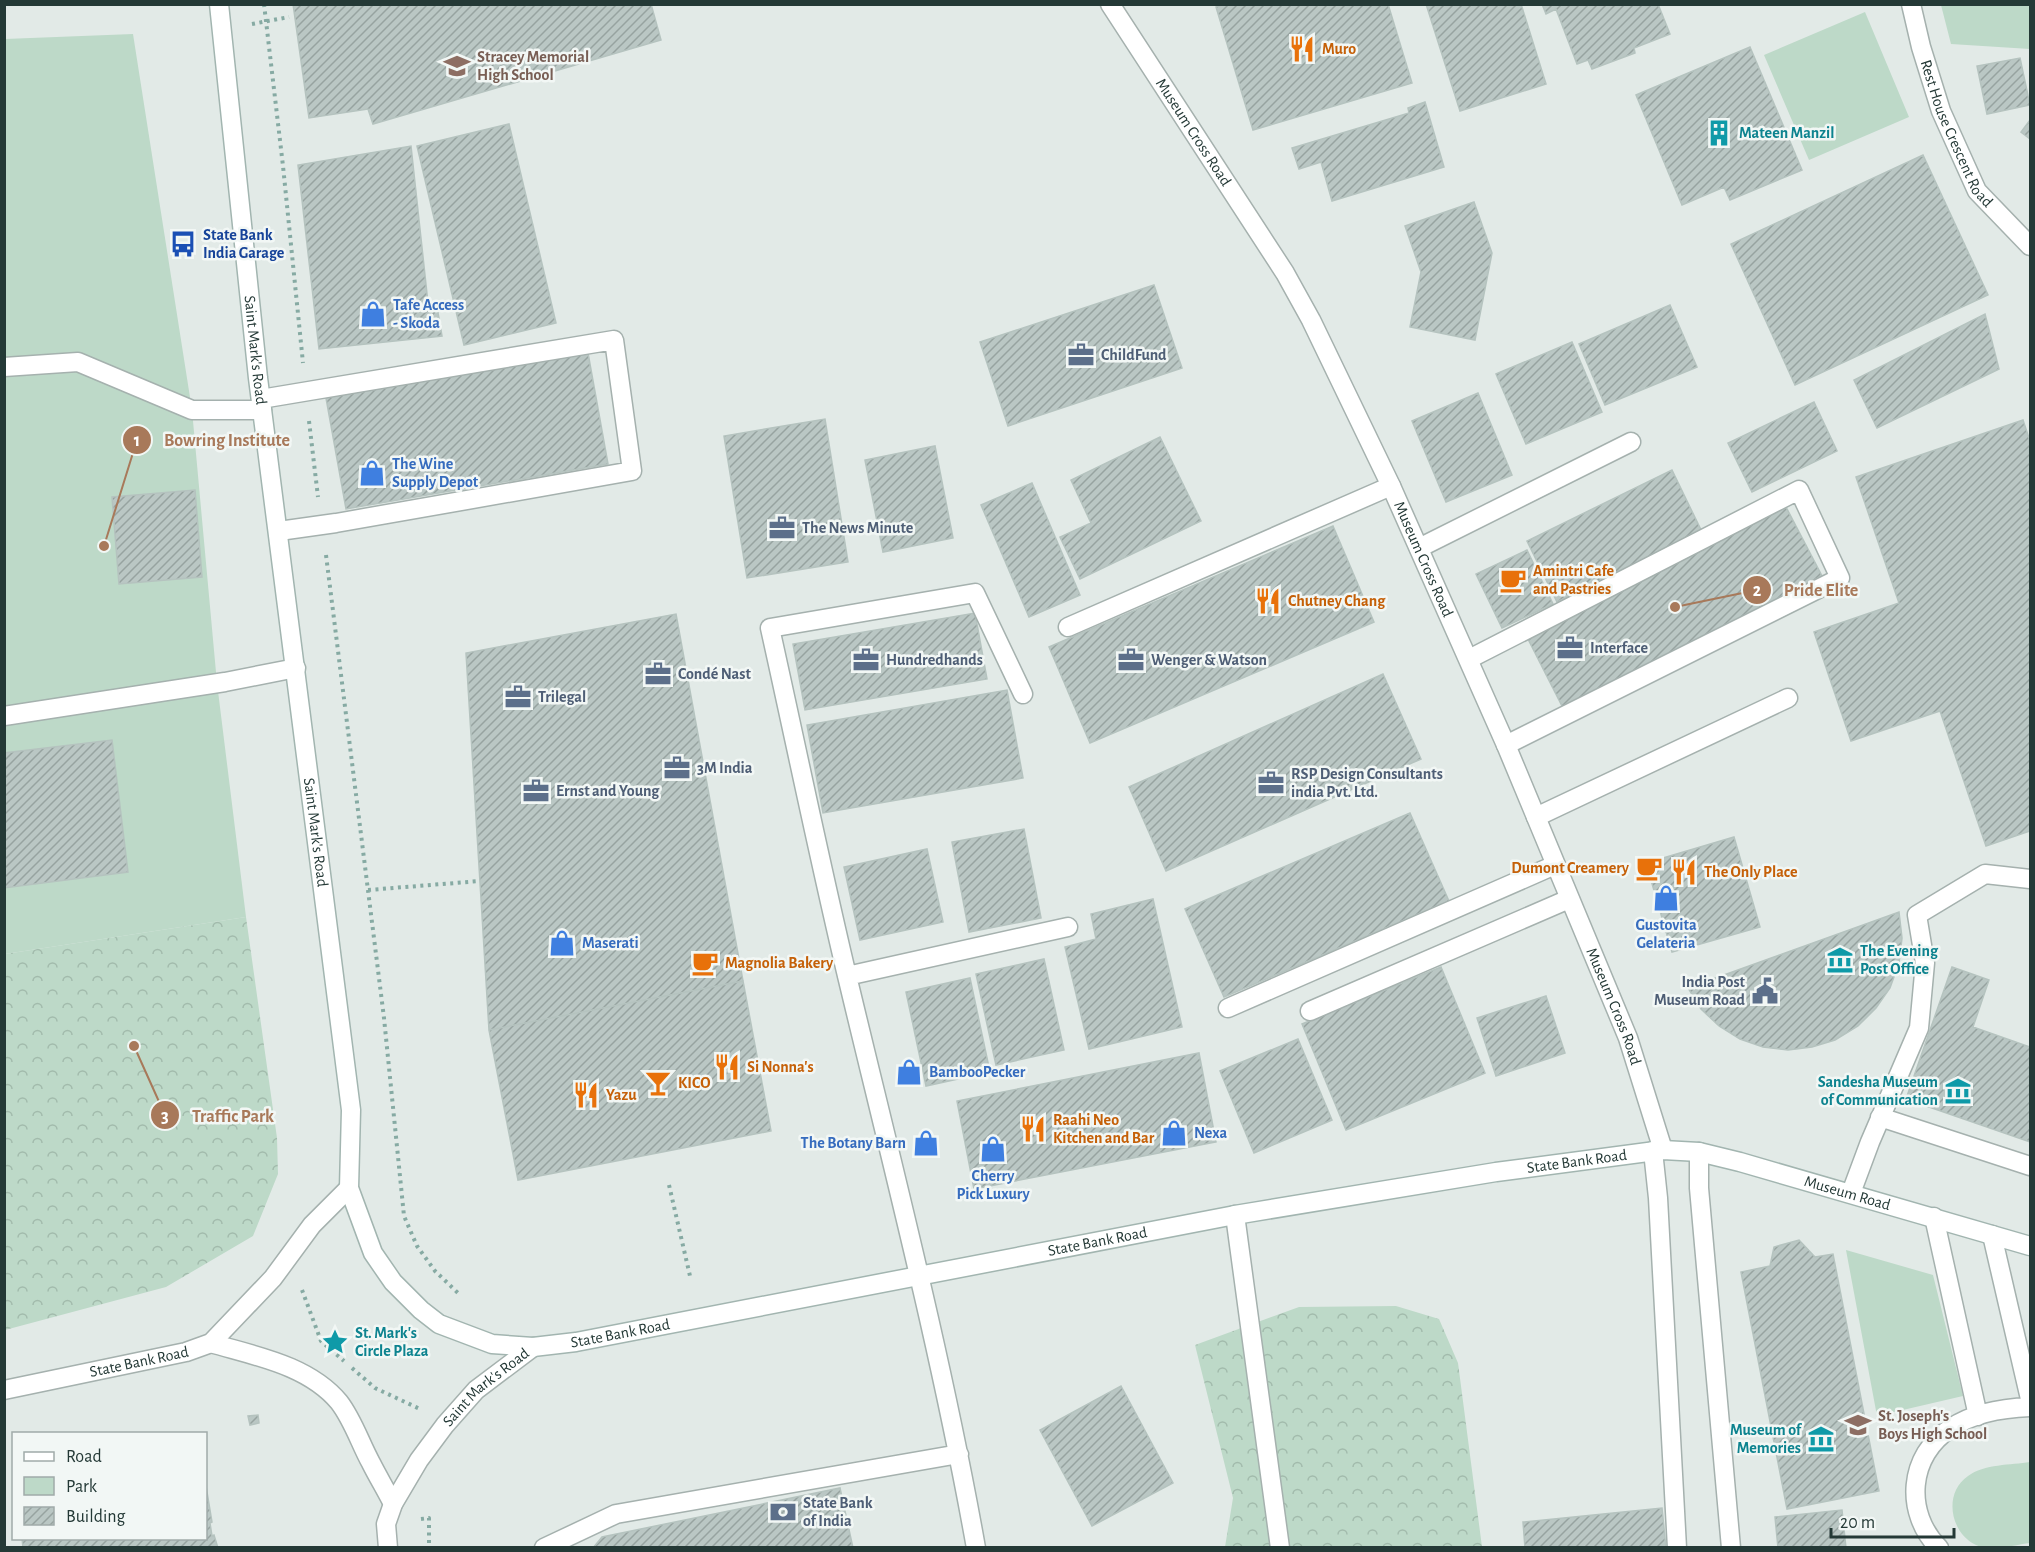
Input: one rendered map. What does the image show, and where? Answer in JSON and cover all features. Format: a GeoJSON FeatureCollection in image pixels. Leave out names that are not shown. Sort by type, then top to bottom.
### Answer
{"type":"FeatureCollection","features":[{"type":"Feature","properties":{"kind":"main road","name":"Saint Mark's Road"},"geometry":{"type":"LineString","coordinates":[[219,4],[261,404],[351,1110],[350,1188],[373,1253],[393,1282],[421,1310],[439,1324],[492,1344],[533,1347]]}},
{"type":"Feature","properties":{"kind":"main road","name":"Museum Cross Road"},"geometry":{"type":"LineString","coordinates":[[1110,4],[1285,273],[1311,320],[1391,486],[1469,659],[1628,1038],[1658,1150],[1658,1210],[1677,1548]]}},
{"type":"Feature","properties":{"kind":"main road","name":"Rest House Crescent Road"},"geometry":{"type":"LineString","coordinates":[[1911,4],[1941,111],[1977,191],[2031,246]]}},
{"type":"Feature","properties":{"kind":"main road"},"geometry":{"type":"LineString","coordinates":[[4,367],[78,362],[195,410],[261,404],[306,392],[614,340],[633,471],[279,531]]}},
{"type":"Feature","properties":{"kind":"main road"},"geometry":{"type":"LineString","coordinates":[[1419,548],[1631,442]]}},
{"type":"Feature","properties":{"kind":"main road"},"geometry":{"type":"LineString","coordinates":[[1068,627],[1391,486]]}},
{"type":"Feature","properties":{"kind":"main road"},"geometry":{"type":"LineString","coordinates":[[1469,659],[1799,490],[1840,578],[1506,745]]}},
{"type":"Feature","properties":{"kind":"main road"},"geometry":{"type":"LineString","coordinates":[[976,1548],[959,1454],[847,976],[770,628],[975,593],[1023,694]]}},
{"type":"Feature","properties":{"kind":"main road"},"geometry":{"type":"LineString","coordinates":[[4,716],[225,682],[296,668]]}},
{"type":"Feature","properties":{"kind":"main road"},"geometry":{"type":"LineString","coordinates":[[1536,817],[1788,698]]}},
{"type":"Feature","properties":{"kind":"main road"},"geometry":{"type":"LineString","coordinates":[[1227,1008],[1555,865]]}},
{"type":"Feature","properties":{"kind":"main road"},"geometry":{"type":"LineString","coordinates":[[1851,1193],[1880,1117],[1919,1028],[1925,963],[1917,915],[1985,874],[2031,879]]}},
{"type":"Feature","properties":{"kind":"main road"},"geometry":{"type":"LineString","coordinates":[[1310,1011],[1569,899]]}},
{"type":"Feature","properties":{"kind":"main road"},"geometry":{"type":"LineString","coordinates":[[847,976],[1068,927]]}},
{"type":"Feature","properties":{"kind":"main road"},"geometry":{"type":"LineString","coordinates":[[1880,1117],[2031,1166]]}},
{"type":"Feature","properties":{"kind":"main road","name":"State Bank Road"},"geometry":{"type":"LineString","coordinates":[[533,1347],[599,1337],[1235,1215],[1496,1172],[1658,1150]]}},
{"type":"Feature","properties":{"kind":"main road","name":"Museum Road"},"geometry":{"type":"LineString","coordinates":[[1658,1150],[1699,1152],[1740,1162],[1934,1216],[2031,1246]]}},
{"type":"Feature","properties":{"kind":"main road"},"geometry":{"type":"LineString","coordinates":[[1699,1152],[1699,1188],[1731,1548]]}},
{"type":"Feature","properties":{"kind":"main road","name":"State Bank Road"},"geometry":{"type":"LineString","coordinates":[[4,1390],[186,1352],[211,1343],[273,1278],[312,1226],[350,1188]]}},
{"type":"Feature","properties":{"kind":"main road"},"geometry":{"type":"LineString","coordinates":[[1235,1215],[1280,1548]]}},
{"type":"Feature","properties":{"kind":"main road"},"geometry":{"type":"LineString","coordinates":[[1934,1216],[1978,1416]]}},
{"type":"Feature","properties":{"kind":"main road"},"geometry":{"type":"LineString","coordinates":[[1992,1235],[2031,1399]]}},
{"type":"Feature","properties":{"kind":"main road"},"geometry":{"type":"LineString","coordinates":[[211,1343],[276,1361],[316,1381],[338,1402],[351,1421],[393,1504]]}},
{"type":"Feature","properties":{"kind":"main road","name":"Saint Mark's Road"},"geometry":{"type":"LineString","coordinates":[[388,1548],[386,1524],[393,1504],[419,1460],[453,1416],[477,1390],[533,1347]]}},
{"type":"Feature","properties":{"kind":"main road"},"geometry":{"type":"LineString","coordinates":[[1939,1548],[1929,1537],[1919,1518],[1915,1497],[1916,1476],[1923,1457],[1935,1440],[1951,1427],[1992,1411],[2031,1407]]}},
{"type":"Feature","properties":{"kind":"main road"},"geometry":{"type":"LineString","coordinates":[[544,1548],[616,1514],[959,1454]]}},
{"type":"Feature","properties":{"kind":"path"},"geometry":{"type":"LineString","coordinates":[[264,4],[306,392],[384,1018],[404,1216],[417,1246],[435,1271],[458,1293]]}},
{"type":"Feature","properties":{"kind":"path"},"geometry":{"type":"LineString","coordinates":[[222,30],[290,17]]}},
{"type":"Feature","properties":{"kind":"path"},"geometry":{"type":"LineString","coordinates":[[368,890],[480,881]]}},
{"type":"Feature","properties":{"kind":"path"},"geometry":{"type":"LineString","coordinates":[[669,1185],[690,1276]]}},
{"type":"Feature","properties":{"kind":"path"},"geometry":{"type":"LineString","coordinates":[[301,1289],[321,1341],[375,1388],[424,1412]]}},
{"type":"Feature","properties":{"kind":"path"},"geometry":{"type":"LineString","coordinates":[[429,1518],[429,1548]]}},
{"type":"Feature","properties":{"kind":"green space"},"geometry":{"type":"Polygon","coordinates":[[[1941,5],[2030,5],[2030,49],[1951,44],[1941,5]]]}},
{"type":"Feature","properties":{"kind":"green space"},"geometry":{"type":"Polygon","coordinates":[[[1865,12],[1909,117],[1809,160],[1764,55],[1865,12]]]}},
{"type":"Feature","properties":{"kind":"green space"},"geometry":{"type":"Polygon","coordinates":[[[133,34],[192,410],[217,683],[246,917],[5,954],[5,39],[133,34]]]}},
{"type":"Feature","properties":{"kind":"green space"},"geometry":{"type":"Polygon","coordinates":[[[246,917],[277,1138],[278,1174],[253,1236],[166,1287],[5,1330],[5,954],[246,917]]]}},
{"type":"Feature","properties":{"kind":"green space"},"geometry":{"type":"Polygon","coordinates":[[[1846,1250],[1933,1275],[1963,1396],[1877,1416],[1846,1250]]]}},
{"type":"Feature","properties":{"kind":"green space"},"geometry":{"type":"Polygon","coordinates":[[[1396,1306],[1439,1319],[1458,1363],[1482,1547],[1225,1547],[1233,1498],[1195,1345],[1299,1307],[1396,1306]]]}},
{"type":"Feature","properties":{"kind":"green space"},"geometry":{"type":"Polygon","coordinates":[[[2030,1462],[2030,1543],[1989,1548],[1976,1545],[1967,1539],[1960,1532],[1953,1512],[1955,1492],[1960,1483],[1982,1469],[2030,1462]]]}},
{"type":"Feature","properties":{"kind":"building","name":"Stracey Memorial High School"},"geometry":{"type":"Polygon","coordinates":[[[293,4],[651,4],[661,40],[373,124],[368,109],[309,118],[293,4]]]}},
{"type":"Feature","properties":{"kind":"building"},"geometry":{"type":"Polygon","coordinates":[[[1225,4],[1388,4],[1412,83],[1253,130],[1216,7],[1225,4]]]}},
{"type":"Feature","properties":{"kind":"building"},"geometry":{"type":"Polygon","coordinates":[[[1426,4],[1521,4],[1546,84],[1460,111],[1426,4]]]}},
{"type":"Feature","properties":{"kind":"building"},"geometry":{"type":"Polygon","coordinates":[[[1542,4],[1644,4],[1645,6],[1658,4],[1670,34],[1634,48],[1635,53],[1592,69],[1588,60],[1577,64],[1556,9],[1546,14],[1542,4]]]}},
{"type":"Feature","properties":{"kind":"building","name":"Mateen Manzil"},"geometry":{"type":"Polygon","coordinates":[[[1750,47],[1802,170],[1730,200],[1724,187],[1682,205],[1636,95],[1750,47]]]}},
{"type":"Feature","properties":{"kind":"building"},"geometry":{"type":"Polygon","coordinates":[[[2020,58],[2030,105],[1987,114],[1977,66],[2020,58]]]}},
{"type":"Feature","properties":{"kind":"building"},"geometry":{"type":"Polygon","coordinates":[[[1425,102],[1444,167],[1332,201],[1321,162],[1299,169],[1292,148],[1409,113],[1408,108],[1425,102]]]}},
{"type":"Feature","properties":{"kind":"building"},"geometry":{"type":"Polygon","coordinates":[[[2030,120],[2030,139],[2021,132],[2030,120]]]}},
{"type":"Feature","properties":{"kind":"building"},"geometry":{"type":"Polygon","coordinates":[[[509,124],[556,323],[464,345],[417,146],[509,124]]]}},
{"type":"Feature","properties":{"kind":"building"},"geometry":{"type":"Polygon","coordinates":[[[411,146],[428,303],[436,301],[442,336],[319,349],[298,165],[411,146]]]}},
{"type":"Feature","properties":{"kind":"building"},"geometry":{"type":"Polygon","coordinates":[[[1923,155],[1988,295],[1795,385],[1731,244],[1923,155]]]}},
{"type":"Feature","properties":{"kind":"building"},"geometry":{"type":"Polygon","coordinates":[[[1474,202],[1492,253],[1475,340],[1410,327],[1421,272],[1405,226],[1474,202]]]}},
{"type":"Feature","properties":{"kind":"building","name":"ChildFund"},"geometry":{"type":"Polygon","coordinates":[[[1154,285],[1182,368],[1008,426],[980,342],[1154,285]]]}},
{"type":"Feature","properties":{"kind":"building"},"geometry":{"type":"Polygon","coordinates":[[[1670,305],[1697,367],[1605,405],[1579,344],[1670,305]]]}},
{"type":"Feature","properties":{"kind":"building"},"geometry":{"type":"Polygon","coordinates":[[[1985,314],[1999,369],[1877,428],[1854,380],[1985,314]]]}},
{"type":"Feature","properties":{"kind":"building"},"geometry":{"type":"Polygon","coordinates":[[[1572,342],[1602,412],[1526,444],[1496,374],[1572,342]]]}},
{"type":"Feature","properties":{"kind":"building"},"geometry":{"type":"Polygon","coordinates":[[[588,353],[608,464],[346,509],[326,398],[588,353]]]}},
{"type":"Feature","properties":{"kind":"building"},"geometry":{"type":"Polygon","coordinates":[[[1478,393],[1512,475],[1446,502],[1412,421],[1478,393]]]}},
{"type":"Feature","properties":{"kind":"building"},"geometry":{"type":"Polygon","coordinates":[[[1814,402],[1837,451],[1752,492],[1728,443],[1814,402]]]}},
{"type":"Feature","properties":{"kind":"building"},"geometry":{"type":"Polygon","coordinates":[[[825,419],[848,562],[747,578],[724,436],[825,419]]]}},
{"type":"Feature","properties":{"kind":"building"},"geometry":{"type":"Polygon","coordinates":[[[2023,420],[2030,441],[2030,831],[1986,846],[1940,711],[1851,741],[1814,632],[1899,603],[1856,477],[2023,420]]]}},
{"type":"Feature","properties":{"kind":"building"},"geometry":{"type":"Polygon","coordinates":[[[1160,437],[1201,521],[1080,579],[1060,537],[1091,523],[1071,480],[1160,437]]]}},
{"type":"Feature","properties":{"kind":"building"},"geometry":{"type":"Polygon","coordinates":[[[935,446],[953,538],[883,552],[865,460],[935,446]]]}},
{"type":"Feature","properties":{"kind":"building"},"geometry":{"type":"Polygon","coordinates":[[[1672,470],[1702,532],[1557,602],[1527,541],[1672,470]]]}},
{"type":"Feature","properties":{"kind":"building"},"geometry":{"type":"Polygon","coordinates":[[[1032,483],[1080,595],[1029,617],[981,505],[1032,483]]]}},
{"type":"Feature","properties":{"kind":"building"},"geometry":{"type":"Polygon","coordinates":[[[195,490],[202,577],[119,584],[112,497],[195,490]]]}},
{"type":"Feature","properties":{"kind":"building"},"geometry":{"type":"Polygon","coordinates":[[[1786,507],[1822,576],[1563,708],[1528,639],[1786,507]]]}},
{"type":"Feature","properties":{"kind":"building"},"geometry":{"type":"Polygon","coordinates":[[[1333,526],[1374,622],[1090,743],[1049,647],[1333,526]]]}},
{"type":"Feature","properties":{"kind":"building"},"geometry":{"type":"Polygon","coordinates":[[[1527,550],[1553,604],[1502,628],[1476,574],[1527,550]]]}},
{"type":"Feature","properties":{"kind":"building"},"geometry":{"type":"Polygon","coordinates":[[[975,613],[987,679],[805,710],[793,644],[975,613]]]}},
{"type":"Feature","properties":{"kind":"building"},"geometry":{"type":"Polygon","coordinates":[[[676,614],[743,981],[489,1030],[466,653],[676,614]]]}},
{"type":"Feature","properties":{"kind":"building"},"geometry":{"type":"Polygon","coordinates":[[[1383,674],[1421,759],[1166,871],[1129,787],[1383,674]]]}},
{"type":"Feature","properties":{"kind":"building"},"geometry":{"type":"Polygon","coordinates":[[[1007,690],[1023,778],[823,813],[807,725],[1007,690]]]}},
{"type":"Feature","properties":{"kind":"building"},"geometry":{"type":"Polygon","coordinates":[[[112,740],[128,872],[4,888],[4,753],[112,740]]]}},
{"type":"Feature","properties":{"kind":"building"},"geometry":{"type":"Polygon","coordinates":[[[1410,813],[1449,901],[1224,997],[1185,909],[1410,813]]]}},
{"type":"Feature","properties":{"kind":"building"},"geometry":{"type":"Polygon","coordinates":[[[1024,829],[1041,918],[969,932],[952,842],[1024,829]]]}},
{"type":"Feature","properties":{"kind":"building"},"geometry":{"type":"Polygon","coordinates":[[[1734,837],[1760,927],[1672,952],[1646,863],[1734,837]]]}},
{"type":"Feature","properties":{"kind":"building"},"geometry":{"type":"Polygon","coordinates":[[[927,849],[943,922],[860,940],[844,867],[927,849]]]}},
{"type":"Feature","properties":{"kind":"building"},"geometry":{"type":"Polygon","coordinates":[[[1153,899],[1182,1027],[1089,1049],[1065,947],[1096,939],[1091,914],[1153,899]]]}},
{"type":"Feature","properties":{"kind":"building"},"geometry":{"type":"Polygon","coordinates":[[[1899,912],[1902,938],[1899,963],[1890,988],[1876,1008],[1858,1026],[1835,1040],[1812,1047],[1788,1050],[1763,1047],[1740,1039],[1719,1026],[1701,1009],[1688,988],[1899,912]]]}},
{"type":"Feature","properties":{"kind":"building"},"geometry":{"type":"Polygon","coordinates":[[[1044,959],[1064,1050],[996,1065],[976,974],[1044,959]]]}},
{"type":"Feature","properties":{"kind":"building"},"geometry":{"type":"Polygon","coordinates":[[[1441,967],[1485,1073],[1346,1130],[1302,1024],[1441,967]]]}},
{"type":"Feature","properties":{"kind":"building"},"geometry":{"type":"Polygon","coordinates":[[[1952,967],[1989,980],[1973,1027],[2030,1047],[2030,1142],[1906,1099],[1952,967]]]}},
{"type":"Feature","properties":{"kind":"building"},"geometry":{"type":"Polygon","coordinates":[[[970,978],[990,1072],[926,1086],[906,992],[970,978]]]}},
{"type":"Feature","properties":{"kind":"building"},"geometry":{"type":"Polygon","coordinates":[[[743,981],[771,1131],[518,1180],[489,1030],[743,981]]]}},
{"type":"Feature","properties":{"kind":"building"},"geometry":{"type":"Polygon","coordinates":[[[1546,996],[1565,1053],[1496,1076],[1477,1018],[1546,996]]]}},
{"type":"Feature","properties":{"kind":"building"},"geometry":{"type":"Polygon","coordinates":[[[1298,1039],[1332,1120],[1254,1153],[1220,1071],[1298,1039]]]}},
{"type":"Feature","properties":{"kind":"building"},"geometry":{"type":"Polygon","coordinates":[[[1199,1053],[1216,1142],[974,1189],[957,1101],[1199,1053]]]}},
{"type":"Feature","properties":{"kind":"building"},"geometry":{"type":"Polygon","coordinates":[[[1799,1240],[1815,1257],[1833,1254],[1879,1491],[1787,1509],[1741,1272],[1770,1266],[1774,1247],[1799,1240]]]}},
{"type":"Feature","properties":{"kind":"building"},"geometry":{"type":"Polygon","coordinates":[[[1121,1386],[1173,1483],[1092,1526],[1040,1430],[1121,1386]]]}},
{"type":"Feature","properties":{"kind":"building"},"geometry":{"type":"Polygon","coordinates":[[[258,1415],[259,1423],[250,1425],[248,1416],[258,1415]]]}},
{"type":"Feature","properties":{"kind":"building","name":"State Bank of India"},"geometry":{"type":"Polygon","coordinates":[[[840,1488],[853,1548],[593,1548],[602,1537],[840,1488]]]}},
{"type":"Feature","properties":{"kind":"building"},"geometry":{"type":"Polygon","coordinates":[[[207,1492],[212,1536],[214,1535],[218,1548],[23,1548],[22,1540],[207,1540],[207,1492]]]}},
{"type":"Feature","properties":{"kind":"building"},"geometry":{"type":"Polygon","coordinates":[[[1662,1508],[1666,1548],[1525,1548],[1523,1522],[1662,1508]]]}},
{"type":"Feature","properties":{"kind":"building"},"geometry":{"type":"Polygon","coordinates":[[[1842,1510],[1846,1548],[1778,1548],[1775,1517],[1842,1510]]]}},
{"type":"Feature","properties":{"kind":"place","name":"Muro"},"geometry":{"type":"Point","coordinates":[1302,49]}},
{"type":"Feature","properties":{"kind":"place","name":"Stracey Memorial High School"},"geometry":{"type":"Point","coordinates":[457,66]}},
{"type":"Feature","properties":{"kind":"place","name":"Mateen Manzil"},"geometry":{"type":"Point","coordinates":[1719,133]}},
{"type":"Feature","properties":{"kind":"place","name":"State Bank India Garage"},"geometry":{"type":"Point","coordinates":[183,244]}},
{"type":"Feature","properties":{"kind":"place","name":"Tafe Access - Skoda"},"geometry":{"type":"Point","coordinates":[373,314]}},
{"type":"Feature","properties":{"kind":"place","name":"ChildFund"},"geometry":{"type":"Point","coordinates":[1081,355]}},
{"type":"Feature","properties":{"kind":"place","name":"The Wine Supply Depot"},"geometry":{"type":"Point","coordinates":[372,473]}},
{"type":"Feature","properties":{"kind":"place","name":"The News Minute"},"geometry":{"type":"Point","coordinates":[782,528]}},
{"type":"Feature","properties":{"kind":"place","name":"Bowring Institute"},"geometry":{"type":"Point","coordinates":[104,546]}},
{"type":"Feature","properties":{"kind":"place","name":"Amintri Cafe and Pastries"},"geometry":{"type":"Point","coordinates":[1513,580]}},
{"type":"Feature","properties":{"kind":"place","name":"Chutney Chang"},"geometry":{"type":"Point","coordinates":[1268,601]}},
{"type":"Feature","properties":{"kind":"place","name":"Pride Elite"},"geometry":{"type":"Point","coordinates":[1675,607]}},
{"type":"Feature","properties":{"kind":"place","name":"Interface"},"geometry":{"type":"Point","coordinates":[1570,648]}},
{"type":"Feature","properties":{"kind":"place","name":"Hundredhands"},"geometry":{"type":"Point","coordinates":[866,660]}},
{"type":"Feature","properties":{"kind":"place","name":"Wenger & Watson"},"geometry":{"type":"Point","coordinates":[1131,660]}},
{"type":"Feature","properties":{"kind":"place","name":"Condé Nast"},"geometry":{"type":"Point","coordinates":[658,674]}},
{"type":"Feature","properties":{"kind":"place","name":"Trilegal"},"geometry":{"type":"Point","coordinates":[518,697]}},
{"type":"Feature","properties":{"kind":"place","name":"3M India"},"geometry":{"type":"Point","coordinates":[677,768]}},
{"type":"Feature","properties":{"kind":"place","name":"RSP Design Consultants india Pvt. Ltd."},"geometry":{"type":"Point","coordinates":[1271,783]}},
{"type":"Feature","properties":{"kind":"place","name":"Ernst and Young"},"geometry":{"type":"Point","coordinates":[536,791]}},
{"type":"Feature","properties":{"kind":"place","name":"Dumont Creamery"},"geometry":{"type":"Point","coordinates":[1649,868]}},
{"type":"Feature","properties":{"kind":"place","name":"The Only Place"},"geometry":{"type":"Point","coordinates":[1684,872]}},
{"type":"Feature","properties":{"kind":"place","name":"Gustovita Gelateria"},"geometry":{"type":"Point","coordinates":[1666,898]}},
{"type":"Feature","properties":{"kind":"place","name":"Maserati"},"geometry":{"type":"Point","coordinates":[562,943]}},
{"type":"Feature","properties":{"kind":"place","name":"The Evening Post Office"},"geometry":{"type":"Point","coordinates":[1840,960]}},
{"type":"Feature","properties":{"kind":"place","name":"Magnolia Bakery"},"geometry":{"type":"Point","coordinates":[705,963]}},
{"type":"Feature","properties":{"kind":"place","name":"India Post Museum Road"},"geometry":{"type":"Point","coordinates":[1765,991]}},
{"type":"Feature","properties":{"kind":"place","name":"Traffic Park"},"geometry":{"type":"Point","coordinates":[134,1046]}},
{"type":"Feature","properties":{"kind":"place","name":"Si Nonna's"},"geometry":{"type":"Point","coordinates":[727,1067]}},
{"type":"Feature","properties":{"kind":"place","name":"BambooPecker"},"geometry":{"type":"Point","coordinates":[909,1072]}},
{"type":"Feature","properties":{"kind":"place","name":"KICO"},"geometry":{"type":"Point","coordinates":[658,1083]}},
{"type":"Feature","properties":{"kind":"place","name":"Sandesha Museum of Communication"},"geometry":{"type":"Point","coordinates":[1958,1091]}},
{"type":"Feature","properties":{"kind":"place","name":"Yazu"},"geometry":{"type":"Point","coordinates":[586,1095]}},
{"type":"Feature","properties":{"kind":"place","name":"Raahi Neo Kitchen and Bar"},"geometry":{"type":"Point","coordinates":[1033,1129]}},
{"type":"Feature","properties":{"kind":"place","name":"Nexa"},"geometry":{"type":"Point","coordinates":[1174,1133]}},
{"type":"Feature","properties":{"kind":"place","name":"The Botany Barn"},"geometry":{"type":"Point","coordinates":[926,1143]}},
{"type":"Feature","properties":{"kind":"place","name":"Cherry Pick Luxury"},"geometry":{"type":"Point","coordinates":[993,1149]}},
{"type":"Feature","properties":{"kind":"place","name":"St. Mark's Circle Plaza"},"geometry":{"type":"Point","coordinates":[335,1342]}},
{"type":"Feature","properties":{"kind":"place","name":"St. Joseph's Boys High School"},"geometry":{"type":"Point","coordinates":[1858,1425]}},
{"type":"Feature","properties":{"kind":"place","name":"Museum of Memories"},"geometry":{"type":"Point","coordinates":[1821,1439]}},
{"type":"Feature","properties":{"kind":"place","name":"State Bank of India"},"geometry":{"type":"Point","coordinates":[783,1512]}}]}
